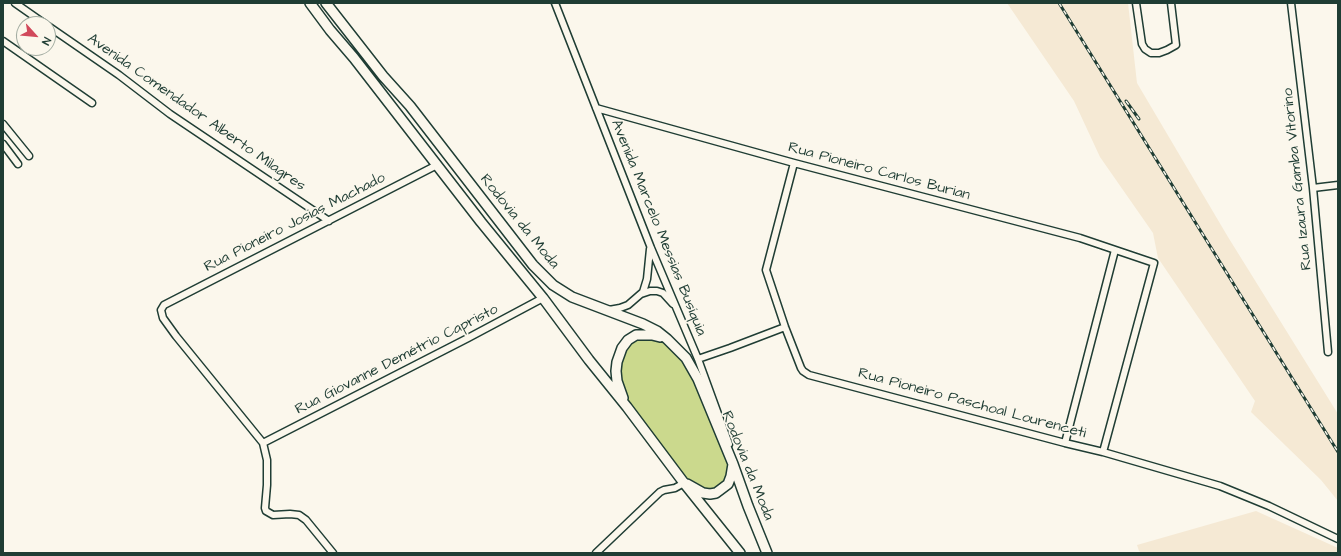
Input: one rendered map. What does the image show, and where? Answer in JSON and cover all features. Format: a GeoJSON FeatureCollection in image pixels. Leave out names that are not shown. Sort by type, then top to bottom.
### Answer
{"type":"FeatureCollection","features":[{"type":"Feature","properties":{"kind":"highway","name":"Rodovia da Moda"},"geometry":{"type":"LineString","coordinates":[[310,3],[481,222],[543,298],[684,483],[740,553]]}},
{"type":"Feature","properties":{"kind":"highway","name":"Rodovia da Moda"},"geometry":{"type":"LineString","coordinates":[[326,3],[383,76],[410,106],[533,265],[553,285],[572,297],[608,310],[657,331],[686,358],[698,379],[733,464],[767,553]]}},
{"type":"Feature","properties":{"kind":"highway"},"geometry":{"type":"LineString","coordinates":[[627,407],[617,381],[617,362],[622,348],[628,340],[636,335],[652,334],[667,339]]}},
{"type":"Feature","properties":{"kind":"highway"},"geometry":{"type":"LineString","coordinates":[[684,483],[703,493],[716,493],[728,484],[733,464]]}},
{"type":"Feature","properties":{"kind":"street"},"geometry":{"type":"LineString","coordinates":[[15,3],[34,16]]}},
{"type":"Feature","properties":{"kind":"street","name":"Avenida Marcelo Messias Busíquia"},"geometry":{"type":"LineString","coordinates":[[555,3],[651,248],[698,359],[727,436],[733,464]]}},
{"type":"Feature","properties":{"kind":"street"},"geometry":{"type":"LineString","coordinates":[[1136,3],[1142,44],[1145,49],[1151,53],[1159,53],[1176,45],[1171,3]]}},
{"type":"Feature","properties":{"kind":"street","name":"Rua Izaura Gamba Vitorino"},"geometry":{"type":"LineString","coordinates":[[1291,3],[1313,188],[1328,352]]}},
{"type":"Feature","properties":{"kind":"street","name":"Avenida Comendador Alberto Milagres"},"geometry":{"type":"LineString","coordinates":[[56,31],[120,75],[176,118],[329,221]]}},
{"type":"Feature","properties":{"kind":"street"},"geometry":{"type":"LineString","coordinates":[[3,41],[92,103]]}},
{"type":"Feature","properties":{"kind":"street","name":"Rua Pioneiro Carlos Burian"},"geometry":{"type":"LineString","coordinates":[[596,108],[794,163],[1080,238],[1154,263],[1103,452]]}},
{"type":"Feature","properties":{"kind":"street"},"geometry":{"type":"LineString","coordinates":[[3,124],[29,156]]}},
{"type":"Feature","properties":{"kind":"street"},"geometry":{"type":"LineString","coordinates":[[12,135],[3,145],[18,164]]}},
{"type":"Feature","properties":{"kind":"street","name":"Rua Pioneiro Paschoal Lourenceti"},"geometry":{"type":"LineString","coordinates":[[794,163],[766,270],[801,368],[809,375],[1103,452],[1220,486],[1269,506],[1338,539]]}},
{"type":"Feature","properties":{"kind":"street","name":"Rua Pioneiro Josias Machado"},"geometry":{"type":"LineString","coordinates":[[263,443],[184,347],[163,318],[161,310],[164,305],[437,165]]}},
{"type":"Feature","properties":{"kind":"street"},"geometry":{"type":"LineString","coordinates":[[1313,188],[1338,185]]}},
{"type":"Feature","properties":{"kind":"street"},"geometry":{"type":"LineString","coordinates":[[641,294],[647,279],[651,248]]}},
{"type":"Feature","properties":{"kind":"street"},"geometry":{"type":"LineString","coordinates":[[1065,443],[1115,250]]}},
{"type":"Feature","properties":{"kind":"street"},"geometry":{"type":"LineString","coordinates":[[608,310],[628,305],[641,294],[650,291],[663,293],[676,307]]}},
{"type":"Feature","properties":{"kind":"street","name":"Rua Giovanne Demétrio Capristo"},"geometry":{"type":"LineString","coordinates":[[263,443],[543,298]]}},
{"type":"Feature","properties":{"kind":"street"},"geometry":{"type":"LineString","coordinates":[[698,359],[785,326]]}},
{"type":"Feature","properties":{"kind":"street"},"geometry":{"type":"LineString","coordinates":[[263,443],[267,460],[266,511],[273,515],[299,515],[311,526],[333,553]]}},
{"type":"Feature","properties":{"kind":"street"},"geometry":{"type":"LineString","coordinates":[[596,553],[660,492],[675,488],[684,483]]}},
{"type":"Feature","properties":{"kind":"shaded area"},"geometry":{"type":"Polygon","coordinates":[[[1007,3],[1128,3],[1137,83],[1228,237],[1338,414],[1338,501],[1321,480],[1251,412],[1255,401],[1158,258],[1153,233],[1100,157],[1074,101],[1007,3]]]}},
{"type":"Feature","properties":{"kind":"shaded area"},"geometry":{"type":"Polygon","coordinates":[[[1256,511],[1338,548],[1338,553],[1142,553],[1139,551],[1137,545],[1256,511]]]}},
{"type":"Feature","properties":{"kind":"green space"},"geometry":{"type":"Polygon","coordinates":[[[636,335],[667,339],[686,358],[733,464],[731,476],[716,493],[684,483],[627,407],[617,362],[636,335]]]}},
{"type":"Feature","properties":{"kind":"railway"},"geometry":{"type":"LineString","coordinates":[[1059,3],[1338,452]]}},
{"type":"Feature","properties":{"kind":"railway"},"geometry":{"type":"LineString","coordinates":[[1126,101],[1139,119]]}}]}
